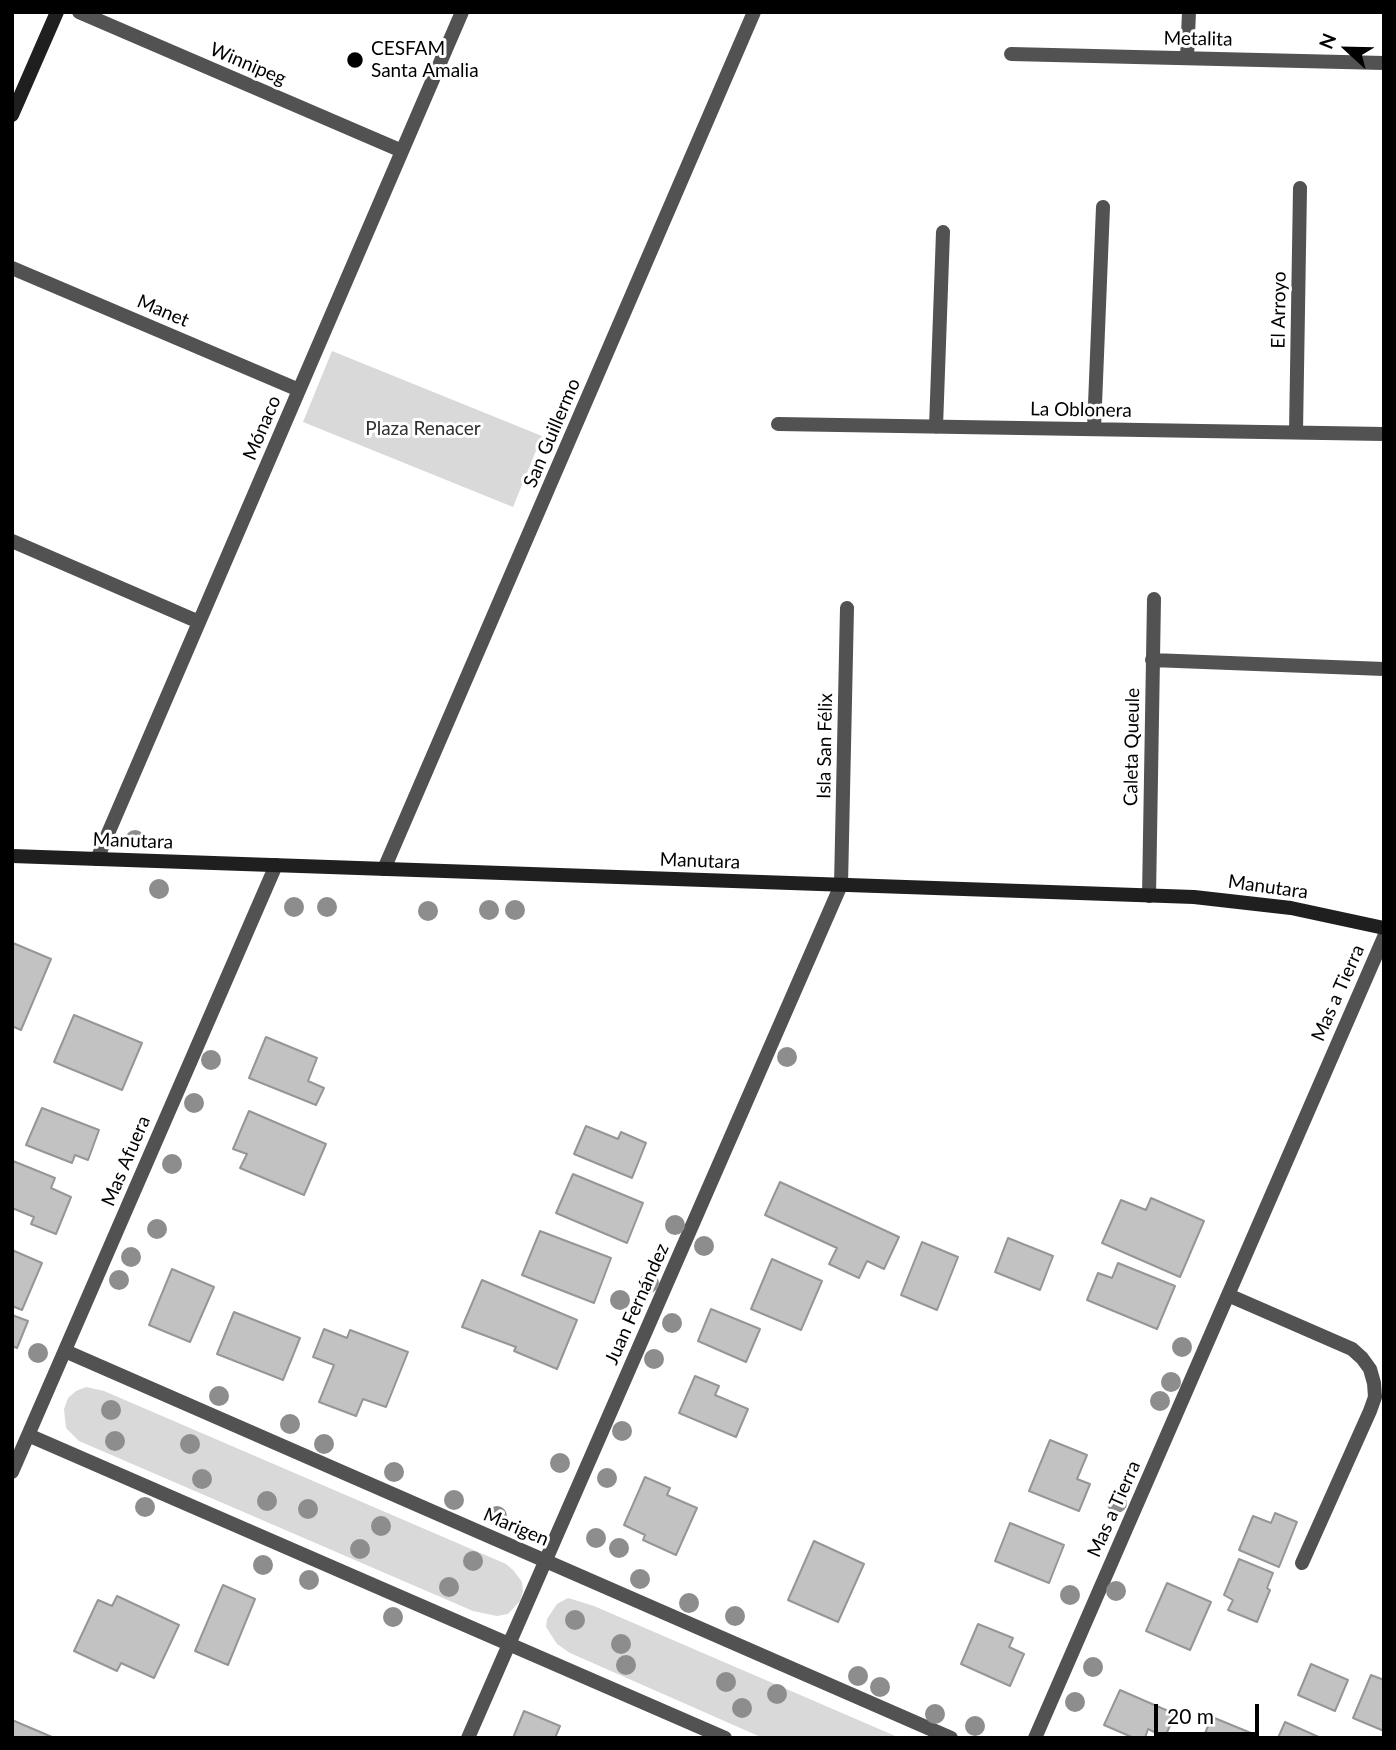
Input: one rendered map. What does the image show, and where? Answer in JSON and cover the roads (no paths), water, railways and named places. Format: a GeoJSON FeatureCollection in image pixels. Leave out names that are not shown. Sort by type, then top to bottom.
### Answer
{"type":"FeatureCollection","features":[{"type":"Feature","properties":{"kind":"main road"},"geometry":{"type":"LineString","coordinates":[[12,115],[57,12]]}},
{"type":"Feature","properties":{"kind":"main road","name":"Manutara"},"geometry":{"type":"LineString","coordinates":[[12,856],[1149,896],[1243,901],[1292,908],[1384,928]]}},
{"type":"Feature","properties":{"kind":"street","name":"Winnipeg"},"geometry":{"type":"LineString","coordinates":[[79,12],[402,152]]}},
{"type":"Feature","properties":{"kind":"street","name":"Mónaco"},"geometry":{"type":"LineString","coordinates":[[97,859],[462,12]]}},
{"type":"Feature","properties":{"kind":"street","name":"San Guillermo"},"geometry":{"type":"LineString","coordinates":[[384,869],[754,12]]}},
{"type":"Feature","properties":{"kind":"street"},"geometry":{"type":"LineString","coordinates":[[1187,58],[1189,12]]}},
{"type":"Feature","properties":{"kind":"street","name":"Metalita"},"geometry":{"type":"LineString","coordinates":[[1011,54],[1384,63]]}},
{"type":"Feature","properties":{"kind":"street","name":"El Arroyo"},"geometry":{"type":"LineString","coordinates":[[1296,432],[1300,188]]}},
{"type":"Feature","properties":{"kind":"street"},"geometry":{"type":"LineString","coordinates":[[1094,429],[1103,207]]}},
{"type":"Feature","properties":{"kind":"street"},"geometry":{"type":"LineString","coordinates":[[936,427],[943,232]]}},
{"type":"Feature","properties":{"kind":"street","name":"Manet"},"geometry":{"type":"LineString","coordinates":[[12,268],[299,390]]}},
{"type":"Feature","properties":{"kind":"street","name":"La Oblonera"},"geometry":{"type":"LineString","coordinates":[[778,424],[1384,434]]}},
{"type":"Feature","properties":{"kind":"street"},"geometry":{"type":"LineString","coordinates":[[12,541],[199,622]]}},
{"type":"Feature","properties":{"kind":"street","name":"Caleta Queule"},"geometry":{"type":"LineString","coordinates":[[1149,896],[1154,599]]}},
{"type":"Feature","properties":{"kind":"street","name":"Isla San Félix"},"geometry":{"type":"LineString","coordinates":[[841,885],[847,608]]}},
{"type":"Feature","properties":{"kind":"street"},"geometry":{"type":"LineString","coordinates":[[1152,660],[1384,669]]}},
{"type":"Feature","properties":{"kind":"street","name":"Mas Afuera"},"geometry":{"type":"LineString","coordinates":[[12,1472],[276,865]]}},
{"type":"Feature","properties":{"kind":"street","name":"Juan Fernández"},"geometry":{"type":"LineString","coordinates":[[468,1738],[841,885]]}},
{"type":"Feature","properties":{"kind":"street","name":"Mas a Tierra"},"geometry":{"type":"LineString","coordinates":[[1035,1738],[1384,937]]}},
{"type":"Feature","properties":{"kind":"street"},"geometry":{"type":"LineString","coordinates":[[1228,1295],[1352,1349],[1370,1369],[1374,1382],[1375,1397],[1370,1411],[1302,1563]]}},
{"type":"Feature","properties":{"kind":"street","name":"Marigen"},"geometry":{"type":"LineString","coordinates":[[65,1351],[951,1738]]}},
{"type":"Feature","properties":{"kind":"street"},"geometry":{"type":"LineString","coordinates":[[28,1435],[725,1738]]}},
{"type":"Feature","properties":{"kind":"place","name":"CESFAM Santa Amalia"},"geometry":{"type":"Point","coordinates":[355,60]}},
{"type":"Feature","properties":{"kind":"park label","name":"Plaza Renacer"},"geometry":{"type":"Point","coordinates":[423,429]}}]}
